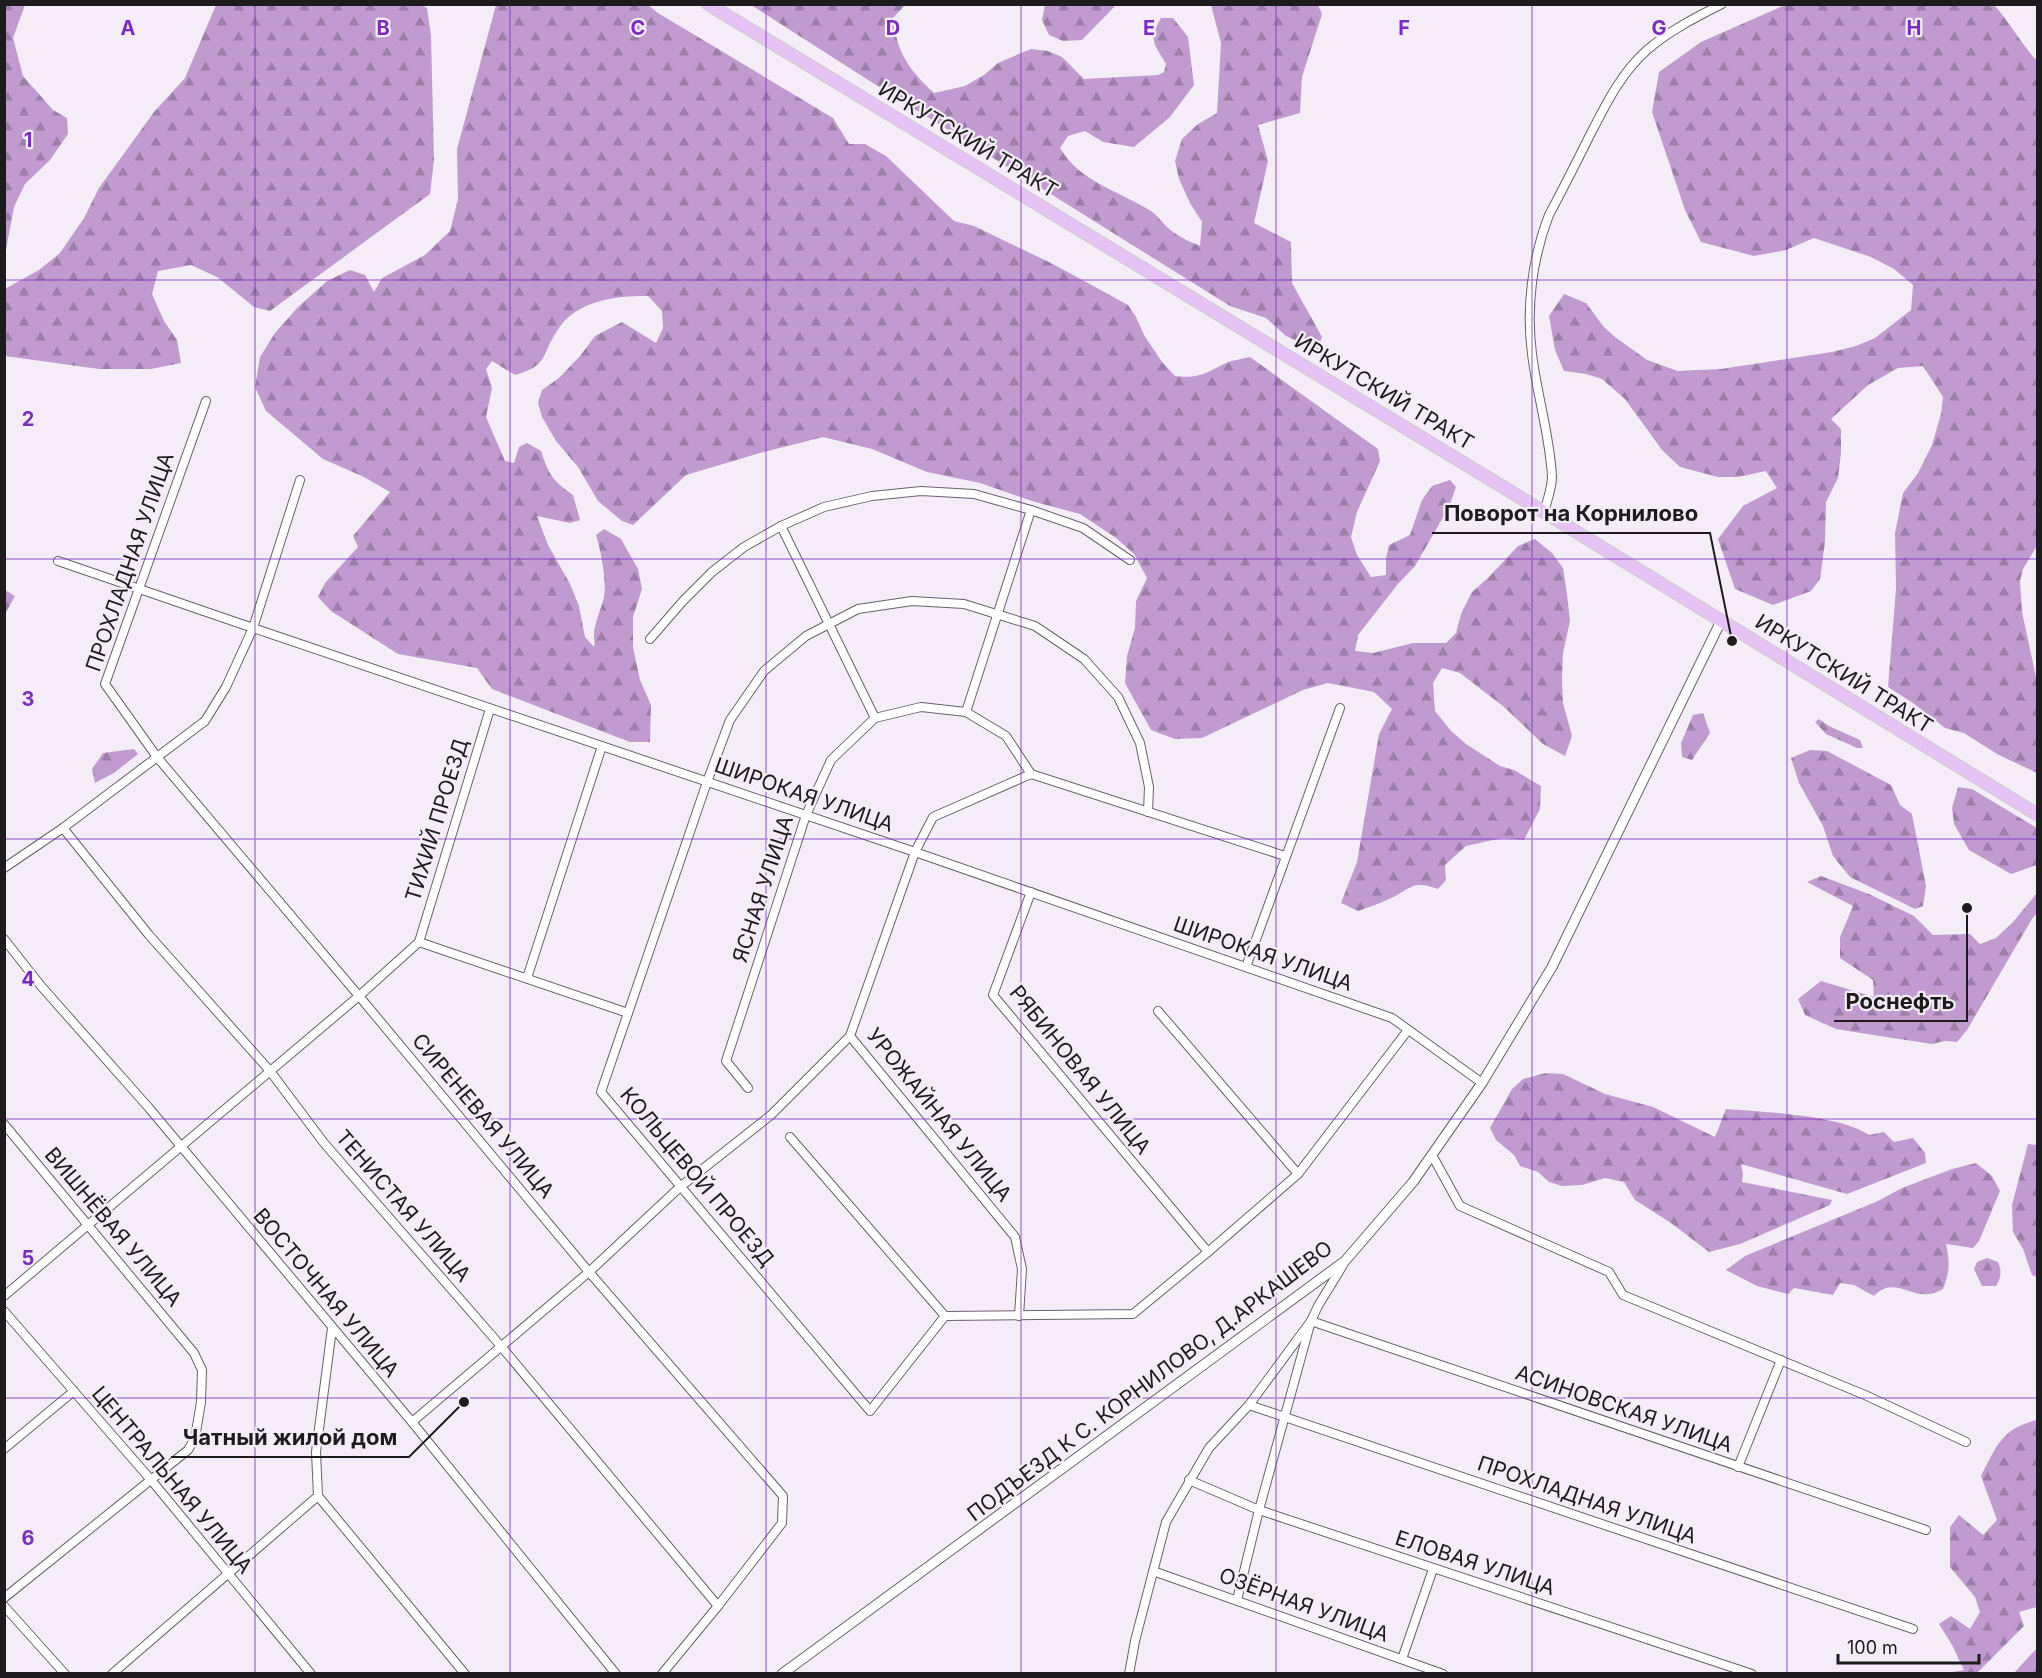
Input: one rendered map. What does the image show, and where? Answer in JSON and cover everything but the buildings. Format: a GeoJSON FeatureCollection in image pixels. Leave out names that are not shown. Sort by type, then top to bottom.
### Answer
{"type":"FeatureCollection","features":[{"type":"Feature","properties":{"kind":"main road","name":"ИРКУТСКИЙ ТРАКТ"},"geometry":{"type":"LineString","coordinates":[[708,4],[1544,512],[2037,815]]}},
{"type":"Feature","properties":{"kind":"street"},"geometry":{"type":"LineString","coordinates":[[1544,512],[1552,478],[1532,354],[1528,314],[1541,236],[1612,93],[1631,68],[1646,51],[1666,36],[1722,4]]}},
{"type":"Feature","properties":{"kind":"street","name":"ПРОХЛАДНАЯ УЛИЦА"},"geometry":{"type":"LineString","coordinates":[[157,757],[105,684],[206,401]]}},
{"type":"Feature","properties":{"kind":"street"},"geometry":{"type":"LineString","coordinates":[[4,868],[63,828],[205,721],[226,687],[253,628],[300,480]]}},
{"type":"Feature","properties":{"kind":"street"},"geometry":{"type":"LineString","coordinates":[[650,639],[712,572],[744,547],[780,526],[824,507],[872,496],[921,491],[974,494],[1083,528],[1130,560]]}},
{"type":"Feature","properties":{"kind":"street"},"geometry":{"type":"LineString","coordinates":[[966,712],[1031,510]]}},
{"type":"Feature","properties":{"kind":"street"},"geometry":{"type":"LineString","coordinates":[[780,526],[875,718],[921,707],[966,712],[1006,736],[1031,774],[1285,856]]}},
{"type":"Feature","properties":{"kind":"street","name":"ШИРОКАЯ УЛИЦА"},"geometry":{"type":"LineString","coordinates":[[58,561],[915,852],[1392,1018],[1482,1083]]}},
{"type":"Feature","properties":{"kind":"street","name":"КОЛЬЦЕВОЙ ПРОЕЗД"},"geometry":{"type":"LineString","coordinates":[[945,1317],[870,1411],[602,1092],[730,720],[764,671],[806,636],[858,609],[912,601],[964,604],[1035,626],[1084,659],[1118,697],[1140,743],[1149,787],[1148,812]]}},
{"type":"Feature","properties":{"kind":"street","name":"ПОДЪЕЗД К С. КОРНИЛОВО, Д.АРКАШЕВО"},"geometry":{"type":"LineString","coordinates":[[783,1674],[1345,1261],[1413,1182],[1482,1083],[1552,967],[1721,621]]}},
{"type":"Feature","properties":{"kind":"street"},"geometry":{"type":"LineString","coordinates":[[1246,967],[1340,708]]}},
{"type":"Feature","properties":{"kind":"street","name":"ТИХИЙ ПРОЕЗД"},"geometry":{"type":"LineString","coordinates":[[419,942],[490,709]]}},
{"type":"Feature","properties":{"kind":"street","name":"ЯСНАЯ УЛИЦА"},"geometry":{"type":"LineString","coordinates":[[748,1088],[726,1061],[806,815],[831,760],[875,718]]}},
{"type":"Feature","properties":{"kind":"street"},"geometry":{"type":"LineString","coordinates":[[527,978],[602,746]]}},
{"type":"Feature","properties":{"kind":"street","name":"СИРЕНЕВАЯ УЛИЦА"},"geometry":{"type":"LineString","coordinates":[[157,757],[589,1272],[783,1496],[782,1523],[718,1606]]}},
{"type":"Feature","properties":{"kind":"street","name":"УРОЖАЙНАЯ УЛИЦА"},"geometry":{"type":"LineString","coordinates":[[1019,1316],[1022,1269],[1015,1237],[850,1036],[915,852],[933,817],[1031,774]]}},
{"type":"Feature","properties":{"kind":"street","name":"ТЕНИСТАЯ УЛИЦА"},"geometry":{"type":"LineString","coordinates":[[63,828],[149,934],[270,1071],[324,1143],[500,1345],[718,1606]]}},
{"type":"Feature","properties":{"kind":"street","name":"РЯБИНОВАЯ УЛИЦА"},"geometry":{"type":"LineString","coordinates":[[1031,892],[993,995],[1208,1252]]}},
{"type":"Feature","properties":{"kind":"street","name":"ВОСТОЧНАЯ УЛИЦА"},"geometry":{"type":"LineString","coordinates":[[4,939],[41,986],[148,1108],[412,1422],[616,1674]]}},
{"type":"Feature","properties":{"kind":"street"},"geometry":{"type":"LineString","coordinates":[[4,1296],[359,996],[419,942],[628,1013]]}},
{"type":"Feature","properties":{"kind":"street"},"geometry":{"type":"LineString","coordinates":[[1158,1011],[1298,1174]]}},
{"type":"Feature","properties":{"kind":"street"},"geometry":{"type":"LineString","coordinates":[[790,1137],[945,1317],[1133,1314],[1298,1174],[1408,1030]]}},
{"type":"Feature","properties":{"kind":"street"},"geometry":{"type":"LineString","coordinates":[[412,1422],[500,1345],[589,1272],[680,1187],[771,1115],[850,1036]]}},
{"type":"Feature","properties":{"kind":"street","name":"ВИШНЁВАЯ УЛИЦА"},"geometry":{"type":"LineString","coordinates":[[4,1124],[194,1353],[202,1370],[201,1402],[195,1438],[188,1450],[152,1482]]}},
{"type":"Feature","properties":{"kind":"street"},"geometry":{"type":"LineString","coordinates":[[1432,1155],[1460,1206],[1609,1272],[1623,1295],[1865,1395],[1966,1442]]}},
{"type":"Feature","properties":{"kind":"street"},"geometry":{"type":"LineString","coordinates":[[1237,1600],[1259,1510],[1311,1321],[1345,1261]]}},
{"type":"Feature","properties":{"kind":"street","name":"ЦЕНТРАЛЬНАЯ УЛИЦА"},"geometry":{"type":"LineString","coordinates":[[4,1311],[152,1482],[311,1674]]}},
{"type":"Feature","properties":{"kind":"street"},"geometry":{"type":"LineString","coordinates":[[1129,1674],[1166,1522],[1209,1448],[1249,1405],[1311,1321]]}},
{"type":"Feature","properties":{"kind":"street","name":"АСИНОВСКАЯ УЛИЦА"},"geometry":{"type":"LineString","coordinates":[[1311,1321],[1926,1530]]}},
{"type":"Feature","properties":{"kind":"street"},"geometry":{"type":"LineString","coordinates":[[332,1328],[316,1452],[318,1496],[465,1674]]}},
{"type":"Feature","properties":{"kind":"street"},"geometry":{"type":"LineString","coordinates":[[1738,1467],[1780,1360]]}},
{"type":"Feature","properties":{"kind":"street"},"geometry":{"type":"LineString","coordinates":[[4,1449],[74,1391]]}},
{"type":"Feature","properties":{"kind":"street","name":"ПРОХЛАДНАЯ УЛИЦА"},"geometry":{"type":"LineString","coordinates":[[1249,1405],[1913,1629]]}},
{"type":"Feature","properties":{"kind":"street","name":"ЕЛОВАЯ УЛИЦА"},"geometry":{"type":"LineString","coordinates":[[1189,1480],[1259,1510],[1752,1674]]}},
{"type":"Feature","properties":{"kind":"street"},"geometry":{"type":"LineString","coordinates":[[4,1598],[152,1482]]}},
{"type":"Feature","properties":{"kind":"street"},"geometry":{"type":"LineString","coordinates":[[112,1674],[318,1496]]}},
{"type":"Feature","properties":{"kind":"street"},"geometry":{"type":"LineString","coordinates":[[1402,1659],[1433,1569]]}},
{"type":"Feature","properties":{"kind":"street","name":"ОЗЁРНАЯ УЛИЦА"},"geometry":{"type":"LineString","coordinates":[[1153,1570],[1443,1674]]}},
{"type":"Feature","properties":{"kind":"street"},"geometry":{"type":"LineString","coordinates":[[4,1606],[65,1674]]}},
{"type":"Feature","properties":{"kind":"street"},"geometry":{"type":"LineString","coordinates":[[662,1674],[718,1606]]}},
{"type":"Feature","properties":{"kind":"green space"},"geometry":{"type":"Polygon","coordinates":[[[5,4],[25,5],[13,38],[23,76],[53,110],[67,118],[68,134],[50,160],[25,184],[14,207],[5,255],[5,4]]]}},
{"type":"Feature","properties":{"kind":"green space"},"geometry":{"type":"Polygon","coordinates":[[[419,4],[427,8],[431,36],[434,160],[430,194],[270,311],[254,307],[217,277],[191,265],[158,271],[152,294],[164,321],[177,340],[181,363],[151,369],[99,369],[5,356],[5,289],[39,270],[60,253],[84,218],[99,188],[154,112],[185,78],[216,5],[419,4]]]}},
{"type":"Feature","properties":{"kind":"green space"},"geometry":{"type":"Polygon","coordinates":[[[1045,4],[1116,5],[1082,40],[1063,41],[1049,35],[1042,20],[1045,4]]]}},
{"type":"Feature","properties":{"kind":"green space"},"geometry":{"type":"Polygon","coordinates":[[[496,5],[648,5],[833,118],[849,144],[865,144],[886,156],[954,221],[974,226],[1053,264],[1128,305],[1144,335],[1162,362],[1175,376],[1197,376],[1229,362],[1250,357],[1378,449],[1380,461],[1357,512],[1351,537],[1357,555],[1371,577],[1386,575],[1389,545],[1410,535],[1422,500],[1432,486],[1450,480],[1456,487],[1449,507],[1415,566],[1358,635],[1355,651],[1373,653],[1413,643],[1446,643],[1456,633],[1461,614],[1472,592],[1518,546],[1535,539],[1552,553],[1563,568],[1567,594],[1570,621],[1563,653],[1562,679],[1563,703],[1572,736],[1565,756],[1543,744],[1504,707],[1460,673],[1442,668],[1433,683],[1435,711],[1451,731],[1466,744],[1500,766],[1514,770],[1541,786],[1540,809],[1524,840],[1502,838],[1466,846],[1445,865],[1446,880],[1438,889],[1416,885],[1385,901],[1358,911],[1341,903],[1357,862],[1379,734],[1392,709],[1374,692],[1328,683],[1303,690],[1202,738],[1175,739],[1151,730],[1125,683],[1127,656],[1135,628],[1136,601],[1147,578],[1134,554],[1116,538],[1080,514],[1035,502],[980,483],[927,472],[872,449],[823,437],[686,475],[633,525],[622,521],[598,501],[578,467],[556,441],[542,417],[538,403],[542,390],[559,378],[595,336],[622,322],[656,343],[663,328],[662,311],[648,296],[610,299],[585,306],[575,312],[557,331],[539,364],[534,368],[515,375],[492,361],[486,369],[492,388],[486,417],[505,461],[514,463],[519,447],[527,443],[541,451],[552,476],[573,495],[580,520],[570,523],[537,516],[548,545],[570,584],[579,606],[585,637],[594,647],[595,629],[605,587],[602,559],[596,535],[604,529],[621,539],[638,569],[642,589],[633,617],[633,647],[640,680],[651,705],[650,742],[630,742],[492,689],[477,668],[398,654],[331,611],[318,597],[325,583],[358,547],[353,536],[390,492],[364,477],[323,459],[266,411],[255,387],[260,357],[275,333],[298,307],[327,281],[350,270],[365,275],[374,292],[382,278],[425,255],[450,231],[458,199],[457,149],[496,5]]]}},
{"type":"Feature","properties":{"kind":"green space"},"geometry":{"type":"Polygon","coordinates":[[[751,5],[905,5],[893,18],[901,51],[911,68],[934,93],[965,86],[984,75],[998,63],[1031,49],[1048,51],[1062,57],[1084,79],[1158,75],[1164,72],[1166,64],[1154,42],[1155,32],[1161,18],[1173,18],[1188,37],[1194,85],[1170,117],[1134,147],[1103,142],[1085,131],[1068,136],[1060,148],[1068,160],[1089,178],[1151,211],[1175,233],[1200,246],[1202,222],[1179,179],[1175,161],[1182,139],[1198,124],[1217,113],[1221,43],[1211,5],[1318,5],[1322,14],[1302,77],[1300,113],[1258,125],[1268,161],[1254,223],[1291,242],[1292,283],[1322,337],[1317,350],[1286,336],[1266,318],[1230,306],[751,5]]]}},
{"type":"Feature","properties":{"kind":"green space"},"geometry":{"type":"Polygon","coordinates":[[[1785,5],[1994,5],[2037,61],[2038,544],[2023,569],[2020,581],[2022,612],[2036,677],[2037,773],[1997,754],[1964,733],[1945,728],[1888,687],[1896,589],[1895,533],[1903,493],[1918,473],[1932,445],[1941,414],[1943,397],[1923,366],[1898,368],[1868,385],[1831,419],[1841,429],[1841,453],[1838,478],[1826,502],[1825,542],[1820,579],[1811,591],[1773,605],[1735,589],[1718,539],[1743,506],[1777,488],[1766,471],[1738,477],[1718,477],[1680,467],[1662,450],[1625,399],[1602,379],[1564,371],[1555,350],[1549,316],[1564,294],[1586,303],[1603,326],[1647,360],[1678,371],[1721,369],[1832,352],[1856,346],[1875,338],[1911,310],[1913,285],[1894,269],[1871,257],[1814,238],[1786,250],[1754,256],[1701,242],[1685,210],[1652,112],[1659,72],[1701,42],[1785,5]]]}},
{"type":"Feature","properties":{"kind":"green space"},"geometry":{"type":"Polygon","coordinates":[[[5,590],[15,596],[5,614],[5,590]]]}},
{"type":"Feature","properties":{"kind":"green space"},"geometry":{"type":"Polygon","coordinates":[[[1703,713],[1710,733],[1692,760],[1682,757],[1681,743],[1693,715],[1703,713]]]}},
{"type":"Feature","properties":{"kind":"green space"},"geometry":{"type":"Polygon","coordinates":[[[1819,719],[1860,740],[1863,748],[1857,748],[1826,734],[1815,722],[1819,719]]]}},
{"type":"Feature","properties":{"kind":"green space"},"geometry":{"type":"Polygon","coordinates":[[[134,749],[138,754],[114,773],[95,783],[92,769],[103,753],[134,749]]]}},
{"type":"Feature","properties":{"kind":"green space"},"geometry":{"type":"Polygon","coordinates":[[[1810,750],[1827,751],[1891,785],[1900,805],[1912,814],[1926,886],[1923,906],[1915,909],[1850,877],[1833,856],[1823,826],[1799,783],[1791,758],[1810,750]]]}},
{"type":"Feature","properties":{"kind":"green space"},"geometry":{"type":"Polygon","coordinates":[[[1958,787],[1972,789],[2037,828],[2037,865],[2011,874],[1969,850],[1954,824],[1952,808],[1958,787]]]}},
{"type":"Feature","properties":{"kind":"green space"},"geometry":{"type":"Polygon","coordinates":[[[1821,876],[1869,894],[1914,916],[1933,935],[1970,934],[1980,944],[1996,938],[2037,893],[2037,913],[1967,1030],[1957,1042],[1945,1041],[1932,1044],[1836,1029],[1805,1015],[1798,999],[1821,981],[1874,997],[1873,980],[1840,958],[1840,937],[1853,906],[1807,882],[1821,876]]]}},
{"type":"Feature","properties":{"kind":"green space"},"geometry":{"type":"Polygon","coordinates":[[[1546,1073],[1563,1074],[1605,1094],[1653,1107],[1715,1137],[1726,1109],[1780,1113],[1839,1123],[1869,1135],[1884,1132],[1894,1142],[1913,1138],[1925,1153],[1926,1163],[1847,1194],[1741,1164],[1742,1182],[1832,1200],[1830,1205],[1740,1244],[1709,1252],[1671,1223],[1635,1200],[1624,1182],[1605,1178],[1582,1185],[1562,1186],[1549,1182],[1538,1172],[1520,1166],[1514,1155],[1496,1140],[1490,1128],[1512,1089],[1523,1079],[1546,1073]]]}},
{"type":"Feature","properties":{"kind":"green space"},"geometry":{"type":"Polygon","coordinates":[[[2028,1144],[2037,1145],[2037,1277],[2032,1275],[2023,1249],[2013,1232],[2012,1205],[2028,1144]]]}},
{"type":"Feature","properties":{"kind":"green space"},"geometry":{"type":"Polygon","coordinates":[[[1976,1163],[1992,1176],[2000,1191],[1979,1241],[1973,1248],[1946,1244],[1948,1272],[1943,1289],[1936,1292],[1922,1294],[1894,1287],[1881,1290],[1874,1296],[1854,1285],[1840,1283],[1833,1295],[1794,1288],[1788,1294],[1757,1286],[1726,1270],[1745,1256],[1878,1201],[1902,1188],[1952,1169],[1976,1163]]]}},
{"type":"Feature","properties":{"kind":"green space"},"geometry":{"type":"Polygon","coordinates":[[[1987,1258],[1998,1262],[1999,1265],[2000,1274],[1996,1286],[1982,1286],[1974,1269],[1977,1262],[1987,1258]]]}},
{"type":"Feature","properties":{"kind":"green space"},"geometry":{"type":"Polygon","coordinates":[[[2037,1420],[2037,1607],[2019,1612],[2024,1626],[1977,1673],[1946,1673],[1964,1670],[1939,1624],[1951,1616],[1970,1629],[1980,1612],[1975,1597],[1950,1567],[1950,1527],[1959,1515],[1983,1535],[1997,1520],[1981,1476],[1996,1448],[2008,1434],[2016,1428],[2037,1420]]]}},
{"type":"Feature","properties":{"kind":"green space"},"geometry":{"type":"Polygon","coordinates":[[[2037,1648],[2037,1673],[2014,1673],[2037,1648]]]}},
{"type":"Feature","properties":{"kind":"place","name":"Поворот на Корнилово"},"geometry":{"type":"Point","coordinates":[1732,641]}},
{"type":"Feature","properties":{"kind":"place","name":"Роснефть"},"geometry":{"type":"Point","coordinates":[1967,908]}},
{"type":"Feature","properties":{"kind":"place","name":"Чатный жилой дом"},"geometry":{"type":"Point","coordinates":[464,1402]}}]}
